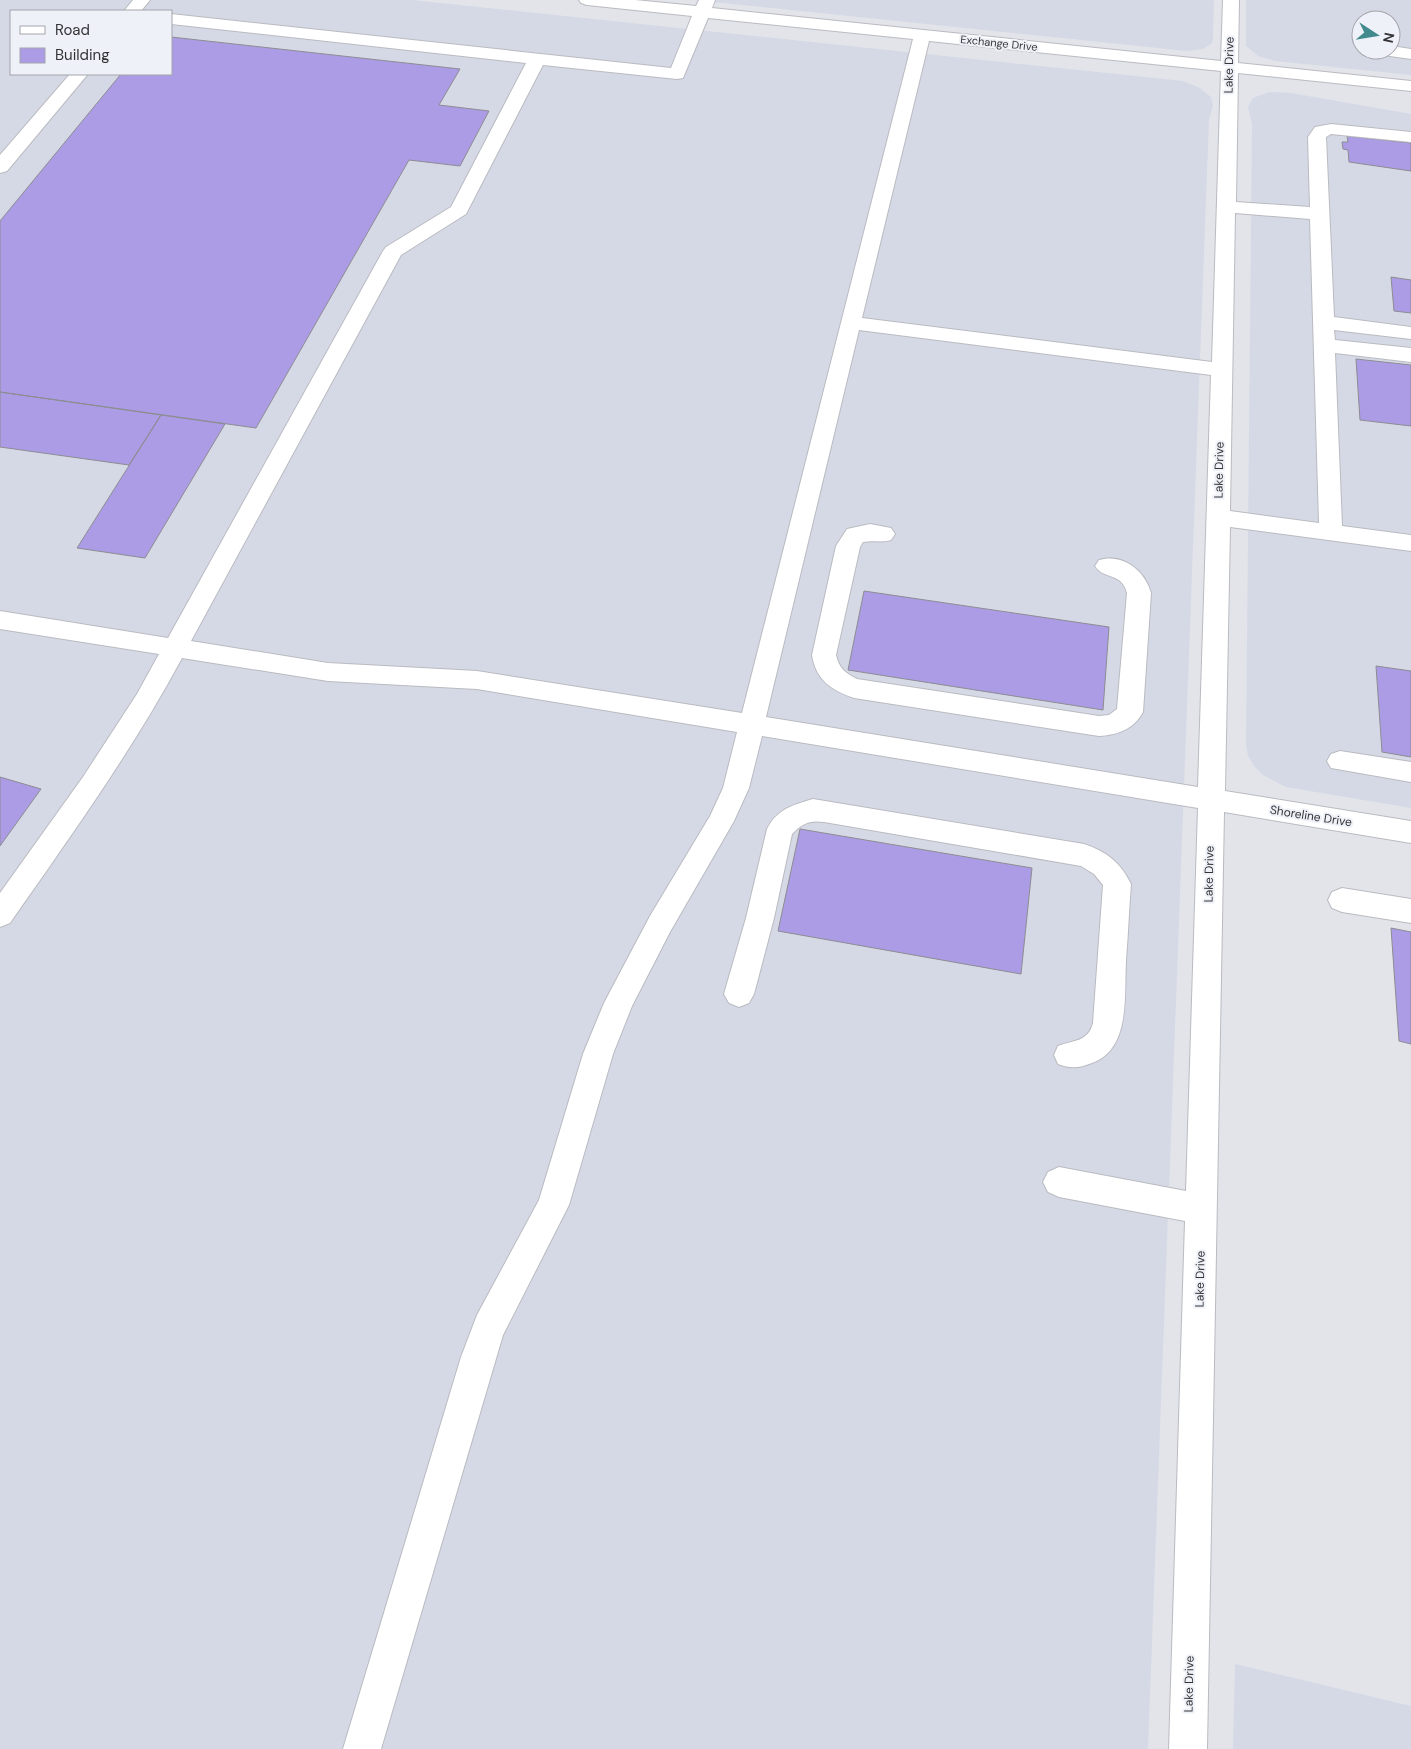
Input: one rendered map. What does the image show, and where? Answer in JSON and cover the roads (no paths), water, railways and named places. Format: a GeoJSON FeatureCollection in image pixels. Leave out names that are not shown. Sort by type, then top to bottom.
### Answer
{"type":"FeatureCollection","features":[{"type":"Feature","properties":{"kind":"street"},"geometry":{"type":"LineString","coordinates":[[133,10],[142,0]]}},
{"type":"Feature","properties":{"kind":"street","name":"Exchange Drive"},"geometry":{"type":"LineString","coordinates":[[587,0],[705,6],[922,35],[1411,86]]}},
{"type":"Feature","properties":{"kind":"street","name":"Lake Drive"},"geometry":{"type":"LineString","coordinates":[[1188,1749],[1231,0]]}},
{"type":"Feature","properties":{"kind":"street"},"geometry":{"type":"LineString","coordinates":[[172,19],[677,74],[705,6]]}},
{"type":"Feature","properties":{"kind":"street"},"geometry":{"type":"LineString","coordinates":[[362,1749],[488,1327],[553,1205],[598,1054],[619,1003],[660,924],[730,804],[741,771],[922,35]]}},
{"type":"Feature","properties":{"kind":"street"},"geometry":{"type":"LineString","coordinates":[[0,915],[122,740],[175,648],[393,251],[459,210],[537,59]]}},
{"type":"Feature","properties":{"kind":"street"},"geometry":{"type":"LineString","coordinates":[[0,167],[78,75]]}},
{"type":"Feature","properties":{"kind":"street"},"geometry":{"type":"LineString","coordinates":[[1331,532],[1317,137],[1321,132],[1338,129],[1411,137]]}},
{"type":"Feature","properties":{"kind":"street"},"geometry":{"type":"LineString","coordinates":[[1226,208],[1320,214]]}},
{"type":"Feature","properties":{"kind":"street"},"geometry":{"type":"LineString","coordinates":[[1324,322],[1411,333]]}},
{"type":"Feature","properties":{"kind":"street"},"geometry":{"type":"LineString","coordinates":[[851,324],[1222,370]]}},
{"type":"Feature","properties":{"kind":"street"},"geometry":{"type":"LineString","coordinates":[[1324,345],[1411,356]]}},
{"type":"Feature","properties":{"kind":"street"},"geometry":{"type":"LineString","coordinates":[[1218,516],[1411,543]]}},
{"type":"Feature","properties":{"kind":"street"},"geometry":{"type":"LineString","coordinates":[[883,534],[862,533],[855,535],[848,546],[824,655],[825,664],[834,679],[854,688],[1099,726],[1117,723],[1125,719],[1130,712],[1139,593],[1138,584],[1132,577],[1126,572],[1107,566]]}},
{"type":"Feature","properties":{"kind":"street","name":"Shoreline Drive"},"geometry":{"type":"LineString","coordinates":[[0,620],[328,672],[477,680],[1211,801],[1411,832]]}},
{"type":"Feature","properties":{"kind":"street"},"geometry":{"type":"LineString","coordinates":[[1340,761],[1411,772]]}},
{"type":"Feature","properties":{"kind":"street"},"geometry":{"type":"LineString","coordinates":[[739,994],[760,918],[780,829],[786,822],[798,814],[813,810],[824,811],[1084,855],[1095,859],[1104,866],[1112,874],[1117,884],[1108,1024],[1105,1036],[1097,1047],[1085,1054],[1069,1055]]}},
{"type":"Feature","properties":{"kind":"street"},"geometry":{"type":"LineString","coordinates":[[1342,900],[1411,911]]}},
{"type":"Feature","properties":{"kind":"street"},"geometry":{"type":"LineString","coordinates":[[1058,1182],[1201,1209]]}}]}
